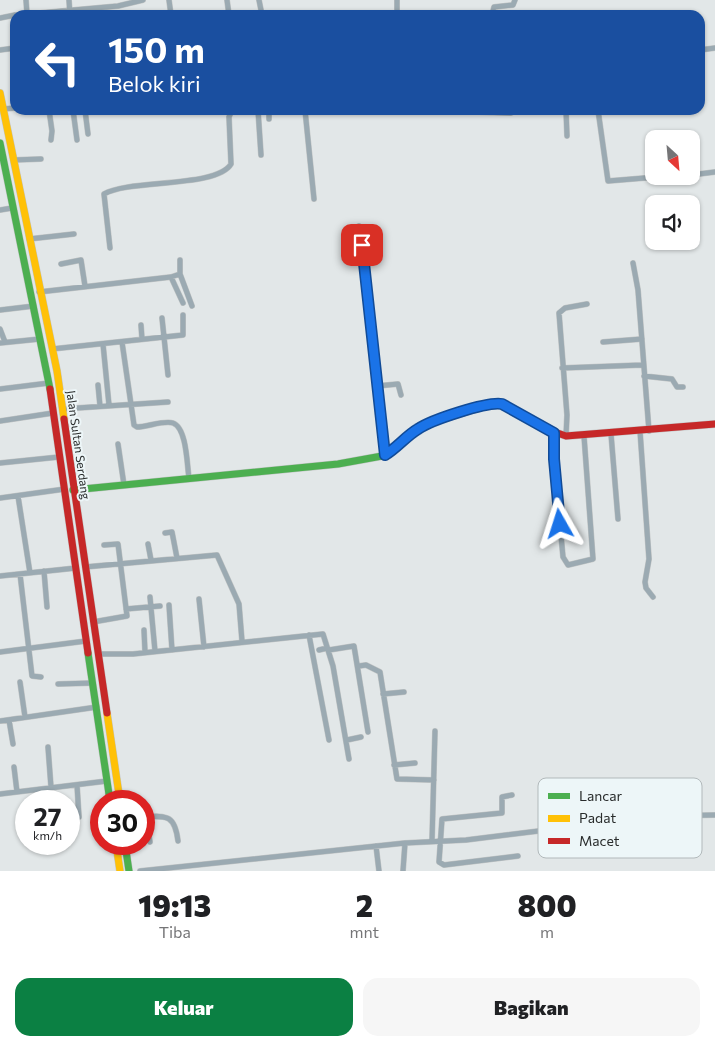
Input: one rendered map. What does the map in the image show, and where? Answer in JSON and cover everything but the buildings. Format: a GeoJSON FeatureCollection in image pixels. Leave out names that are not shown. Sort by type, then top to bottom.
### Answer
{"type":"FeatureCollection","features":[{"type":"Feature","properties":{"kind":"main road","name":"Jalan Sultan Serdang"},"geometry":{"type":"LineString","coordinates":[[0,94],[19,196],[52,349],[118,790]]}},
{"type":"Feature","properties":{"kind":"main road","name":"Jalan Sultan Serdang"},"geometry":{"type":"LineString","coordinates":[[0,144],[2,169],[34,306],[49,383],[108,790]]}},
{"type":"Feature","properties":{"kind":"main road"},"geometry":{"type":"LineString","coordinates":[[10,197],[19,196]]}},
{"type":"Feature","properties":{"kind":"main road"},"geometry":{"type":"LineString","coordinates":[[73,490],[338,464],[385,455],[426,424],[496,403],[510,407],[554,433],[566,436],[649,431],[715,424]]}},
{"type":"Feature","properties":{"kind":"main road"},"geometry":{"type":"LineString","coordinates":[[101,737],[110,736]]}},
{"type":"Feature","properties":{"kind":"main road"},"geometry":{"type":"LineString","coordinates":[[118,855],[120,871]]}},
{"type":"Feature","properties":{"kind":"main road"},"geometry":{"type":"LineString","coordinates":[[127,855],[129,871]]}},
{"type":"Feature","properties":{"kind":"street"},"geometry":{"type":"LineString","coordinates":[[91,10],[143,0]]}},
{"type":"Feature","properties":{"kind":"street"},"geometry":{"type":"LineString","coordinates":[[493,10],[494,7],[513,5],[516,0]]}},
{"type":"Feature","properties":{"kind":"street"},"geometry":{"type":"LineString","coordinates":[[3,109],[10,108]]}},
{"type":"Feature","properties":{"kind":"street"},"geometry":{"type":"LineString","coordinates":[[50,115],[51,140]]}},
{"type":"Feature","properties":{"kind":"street"},"geometry":{"type":"LineString","coordinates":[[74,115],[77,140]]}},
{"type":"Feature","properties":{"kind":"street"},"geometry":{"type":"LineString","coordinates":[[86,115],[88,134]]}},
{"type":"Feature","properties":{"kind":"street"},"geometry":{"type":"LineString","coordinates":[[110,248],[104,194],[208,177],[226,170],[231,164],[230,115]]}},
{"type":"Feature","properties":{"kind":"street"},"geometry":{"type":"LineString","coordinates":[[258,115],[261,156]]}},
{"type":"Feature","properties":{"kind":"street"},"geometry":{"type":"LineString","coordinates":[[306,115],[314,200]]}},
{"type":"Feature","properties":{"kind":"street"},"geometry":{"type":"LineString","coordinates":[[566,115],[567,136]]}},
{"type":"Feature","properties":{"kind":"street"},"geometry":{"type":"LineString","coordinates":[[599,115],[608,181],[645,178]]}},
{"type":"Feature","properties":{"kind":"street"},"geometry":{"type":"LineString","coordinates":[[12,160],[41,159]]}},
{"type":"Feature","properties":{"kind":"street"},"geometry":{"type":"LineString","coordinates":[[700,173],[715,172]]}},
{"type":"Feature","properties":{"kind":"street"},"geometry":{"type":"LineString","coordinates":[[0,210],[12,208]]}},
{"type":"Feature","properties":{"kind":"street"},"geometry":{"type":"LineString","coordinates":[[359,226],[385,455]]}},
{"type":"Feature","properties":{"kind":"street"},"geometry":{"type":"LineString","coordinates":[[28,239],[74,234]]}},
{"type":"Feature","properties":{"kind":"street"},"geometry":{"type":"LineString","coordinates":[[61,264],[82,260],[85,286]]}},
{"type":"Feature","properties":{"kind":"street"},"geometry":{"type":"LineString","coordinates":[[180,260],[180,274],[192,306]]}},
{"type":"Feature","properties":{"kind":"street"},"geometry":{"type":"LineString","coordinates":[[633,263],[638,290],[642,364],[649,431]]}},
{"type":"Feature","properties":{"kind":"street"},"geometry":{"type":"LineString","coordinates":[[39,292],[180,274]]}},
{"type":"Feature","properties":{"kind":"street"},"geometry":{"type":"LineString","coordinates":[[171,276],[182,300],[189,294]]}},
{"type":"Feature","properties":{"kind":"street"},"geometry":{"type":"LineString","coordinates":[[566,436],[567,415],[559,313],[565,308],[586,304]]}},
{"type":"Feature","properties":{"kind":"street"},"geometry":{"type":"LineString","coordinates":[[0,310],[34,306]]}},
{"type":"Feature","properties":{"kind":"street"},"geometry":{"type":"LineString","coordinates":[[52,349],[183,335],[183,314]]}},
{"type":"Feature","properties":{"kind":"street"},"geometry":{"type":"LineString","coordinates":[[162,318],[168,375]]}},
{"type":"Feature","properties":{"kind":"street"},"geometry":{"type":"LineString","coordinates":[[141,325],[142,339]]}},
{"type":"Feature","properties":{"kind":"street"},"geometry":{"type":"LineString","coordinates":[[0,329],[2,342],[41,339]]}},
{"type":"Feature","properties":{"kind":"street"},"geometry":{"type":"LineString","coordinates":[[603,342],[642,339]]}},
{"type":"Feature","properties":{"kind":"street"},"geometry":{"type":"LineString","coordinates":[[122,342],[135,427],[172,423],[180,430],[189,478]]}},
{"type":"Feature","properties":{"kind":"street"},"geometry":{"type":"LineString","coordinates":[[103,344],[109,405]]}},
{"type":"Feature","properties":{"kind":"street"},"geometry":{"type":"LineString","coordinates":[[562,368],[642,364]]}},
{"type":"Feature","properties":{"kind":"street"},"geometry":{"type":"LineString","coordinates":[[644,376],[672,379],[677,387],[683,387]]}},
{"type":"Feature","properties":{"kind":"street"},"geometry":{"type":"LineString","coordinates":[[0,389],[49,383]]}},
{"type":"Feature","properties":{"kind":"street"},"geometry":{"type":"LineString","coordinates":[[377,386],[398,384],[400,395]]}},
{"type":"Feature","properties":{"kind":"street"},"geometry":{"type":"LineString","coordinates":[[98,385],[100,406]]}},
{"type":"Feature","properties":{"kind":"street"},"geometry":{"type":"LineString","coordinates":[[62,409],[168,402]]}},
{"type":"Feature","properties":{"kind":"street"},"geometry":{"type":"LineString","coordinates":[[0,421],[53,413]]}},
{"type":"Feature","properties":{"kind":"street"},"geometry":{"type":"LineString","coordinates":[[640,431],[649,559],[645,582],[646,588],[653,597]]}},
{"type":"Feature","properties":{"kind":"street"},"geometry":{"type":"LineString","coordinates":[[554,433],[554,459],[564,557],[568,565],[593,559],[584,436]]}},
{"type":"Feature","properties":{"kind":"street"},"geometry":{"type":"LineString","coordinates":[[611,434],[618,519]]}},
{"type":"Feature","properties":{"kind":"street"},"geometry":{"type":"LineString","coordinates":[[118,444],[124,485]]}},
{"type":"Feature","properties":{"kind":"street"},"geometry":{"type":"LineString","coordinates":[[0,463],[59,457]]}},
{"type":"Feature","properties":{"kind":"street"},"geometry":{"type":"LineString","coordinates":[[0,498],[65,489]]}},
{"type":"Feature","properties":{"kind":"street"},"geometry":{"type":"LineString","coordinates":[[18,496],[30,573]]}},
{"type":"Feature","properties":{"kind":"street"},"geometry":{"type":"LineString","coordinates":[[165,533],[172,532],[174,536],[177,558]]}},
{"type":"Feature","properties":{"kind":"street"},"geometry":{"type":"LineString","coordinates":[[92,622],[126,617],[118,544],[104,545]]}},
{"type":"Feature","properties":{"kind":"street"},"geometry":{"type":"LineString","coordinates":[[148,544],[151,560]]}},
{"type":"Feature","properties":{"kind":"street"},"geometry":{"type":"LineString","coordinates":[[85,567],[216,555],[220,558],[239,604],[242,642]]}},
{"type":"Feature","properties":{"kind":"street"},"geometry":{"type":"LineString","coordinates":[[0,576],[76,568]]}},
{"type":"Feature","properties":{"kind":"street"},"geometry":{"type":"LineString","coordinates":[[44,571],[47,607]]}},
{"type":"Feature","properties":{"kind":"street"},"geometry":{"type":"LineString","coordinates":[[20,574],[32,676],[41,677]]}},
{"type":"Feature","properties":{"kind":"street"},"geometry":{"type":"LineString","coordinates":[[150,597],[155,651]]}},
{"type":"Feature","properties":{"kind":"street"},"geometry":{"type":"LineString","coordinates":[[199,600],[204,647]]}},
{"type":"Feature","properties":{"kind":"street"},"geometry":{"type":"LineString","coordinates":[[170,605],[172,650]]}},
{"type":"Feature","properties":{"kind":"street"},"geometry":{"type":"LineString","coordinates":[[126,609],[160,606]]}},
{"type":"Feature","properties":{"kind":"street"},"geometry":{"type":"LineString","coordinates":[[144,630],[145,652]]}},
{"type":"Feature","properties":{"kind":"street"},"geometry":{"type":"LineString","coordinates":[[98,654],[172,650],[324,634],[347,740],[349,760]]}},
{"type":"Feature","properties":{"kind":"street"},"geometry":{"type":"LineString","coordinates":[[308,635],[328,740]]}},
{"type":"Feature","properties":{"kind":"street"},"geometry":{"type":"LineString","coordinates":[[0,652],[86,641]]}},
{"type":"Feature","properties":{"kind":"street"},"geometry":{"type":"LineString","coordinates":[[319,650],[354,646],[359,666],[368,732]]}},
{"type":"Feature","properties":{"kind":"street"},"geometry":{"type":"LineString","coordinates":[[359,666],[366,665],[379,671],[398,780],[434,780]]}},
{"type":"Feature","properties":{"kind":"street"},"geometry":{"type":"LineString","coordinates":[[20,682],[24,718]]}},
{"type":"Feature","properties":{"kind":"street"},"geometry":{"type":"LineString","coordinates":[[58,684],[93,683]]}},
{"type":"Feature","properties":{"kind":"street"},"geometry":{"type":"LineString","coordinates":[[383,694],[404,692]]}},
{"type":"Feature","properties":{"kind":"street"},"geometry":{"type":"LineString","coordinates":[[0,716],[0,721],[97,707]]}},
{"type":"Feature","properties":{"kind":"street"},"geometry":{"type":"LineString","coordinates":[[9,720],[13,744]]}},
{"type":"Feature","properties":{"kind":"street"},"geometry":{"type":"LineString","coordinates":[[432,841],[434,731]]}},
{"type":"Feature","properties":{"kind":"street"},"geometry":{"type":"LineString","coordinates":[[347,740],[361,737]]}},
{"type":"Feature","properties":{"kind":"street"},"geometry":{"type":"LineString","coordinates":[[48,747],[51,788]]}},
{"type":"Feature","properties":{"kind":"street"},"geometry":{"type":"LineString","coordinates":[[394,765],[415,763]]}},
{"type":"Feature","properties":{"kind":"street"},"geometry":{"type":"LineString","coordinates":[[14,767],[17,790]]}},
{"type":"Feature","properties":{"kind":"street"},"geometry":{"type":"LineString","coordinates":[[34,790],[107,781]]}},
{"type":"Feature","properties":{"kind":"street"},"geometry":{"type":"LineString","coordinates":[[77,785],[77,790]]}},
{"type":"Feature","properties":{"kind":"street"},"geometry":{"type":"LineString","coordinates":[[0,794],[15,792]]}},
{"type":"Feature","properties":{"kind":"street"},"geometry":{"type":"LineString","coordinates":[[512,795],[502,797],[502,813],[442,818],[439,862],[442,865],[518,856]]}},
{"type":"Feature","properties":{"kind":"street"},"geometry":{"type":"LineString","coordinates":[[702,814],[715,814]]}},
{"type":"Feature","properties":{"kind":"street"},"geometry":{"type":"LineString","coordinates":[[155,816],[160,816],[174,821],[178,841]]}},
{"type":"Feature","properties":{"kind":"street"},"geometry":{"type":"LineString","coordinates":[[140,871],[538,830]]}},
{"type":"Feature","properties":{"kind":"street"},"geometry":{"type":"LineString","coordinates":[[403,871],[405,843]]}},
{"type":"Feature","properties":{"kind":"street"},"geometry":{"type":"LineString","coordinates":[[376,846],[378,871]]}},
{"type":"Feature","properties":{"kind":"traffic: fast"},"geometry":{"type":"LineString","coordinates":[[0,143],[50,389]]}},
{"type":"Feature","properties":{"kind":"traffic: fast"},"geometry":{"type":"LineString","coordinates":[[73,490],[338,464],[382,456],[426,424],[440,420]]}},
{"type":"Feature","properties":{"kind":"traffic: fast"},"geometry":{"type":"LineString","coordinates":[[88,653],[108,790]]}},
{"type":"Feature","properties":{"kind":"traffic: fast"},"geometry":{"type":"LineString","coordinates":[[127,855],[129,871]]}},
{"type":"Feature","properties":{"kind":"traffic: slow"},"geometry":{"type":"LineString","coordinates":[[0,93],[57,371],[64,419]]}},
{"type":"Feature","properties":{"kind":"traffic: slow"},"geometry":{"type":"LineString","coordinates":[[107,713],[118,790]]}},
{"type":"Feature","properties":{"kind":"traffic: slow"},"geometry":{"type":"LineString","coordinates":[[118,855],[120,871]]}},
{"type":"Feature","properties":{"kind":"traffic: jam"},"geometry":{"type":"LineString","coordinates":[[50,389],[88,653]]}},
{"type":"Feature","properties":{"kind":"traffic: jam"},"geometry":{"type":"LineString","coordinates":[[440,420],[496,403],[509,407],[546,429],[566,436],[715,424]]}},
{"type":"Feature","properties":{"kind":"traffic: jam"},"geometry":{"type":"LineString","coordinates":[[64,419],[107,713]]}},
{"type":"Feature","properties":{"kind":"route"},"geometry":{"type":"LineString","coordinates":[[362,245],[385,455],[416,430],[431,422],[496,403],[510,407],[554,433],[553,445],[560,524]]}}]}
